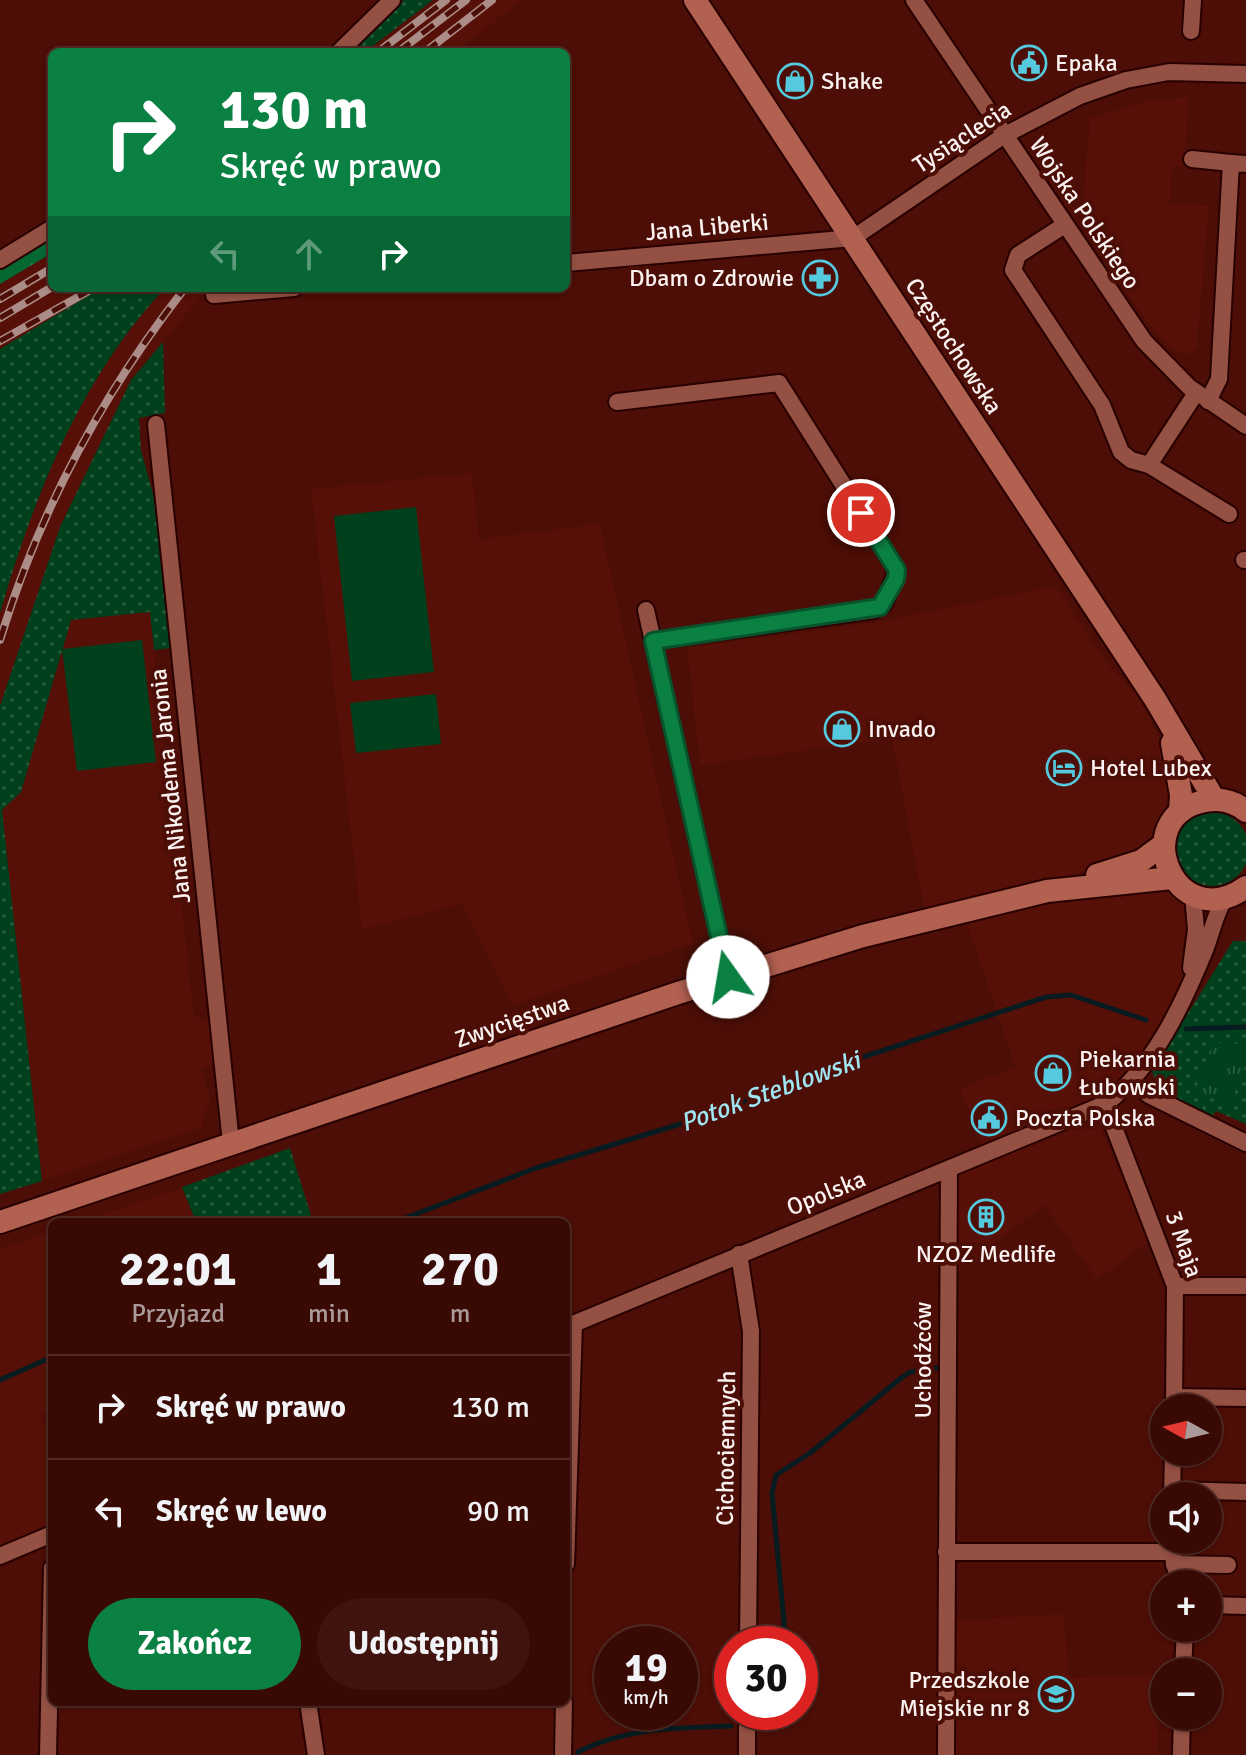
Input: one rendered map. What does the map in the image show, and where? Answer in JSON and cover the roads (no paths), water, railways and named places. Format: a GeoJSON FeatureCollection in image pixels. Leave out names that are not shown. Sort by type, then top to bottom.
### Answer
{"type":"FeatureCollection","features":[{"type":"Feature","properties":{"kind":"street"},"geometry":{"type":"LineString","coordinates":[[343,48],[392,0]]}},
{"type":"Feature","properties":{"kind":"street","name":"Częstochowska"},"geometry":{"type":"LineString","coordinates":[[695,0],[853,238],[1168,723],[1214,799]]}},
{"type":"Feature","properties":{"kind":"street","name":"Wojska Polskiego"},"geometry":{"type":"LineString","coordinates":[[914,0],[1063,226],[1144,341],[1202,397],[1246,426]]}},
{"type":"Feature","properties":{"kind":"street"},"geometry":{"type":"LineString","coordinates":[[1191,31],[1193,0]]}},
{"type":"Feature","properties":{"kind":"street","name":"Tysiąclecia"},"geometry":{"type":"LineString","coordinates":[[853,238],[1003,136],[1059,104],[1126,80],[1169,72],[1246,74]]}},
{"type":"Feature","properties":{"kind":"street"},"geometry":{"type":"LineString","coordinates":[[1149,465],[1219,379],[1239,164],[1192,159]]}},
{"type":"Feature","properties":{"kind":"street"},"geometry":{"type":"LineString","coordinates":[[1063,226],[1018,255],[1013,270],[1102,405],[1121,452],[1131,460],[1149,465],[1229,514]]}},
{"type":"Feature","properties":{"kind":"street"},"geometry":{"type":"LineString","coordinates":[[0,260],[48,230]]}},
{"type":"Feature","properties":{"kind":"street","name":"Jana Liberki"},"geometry":{"type":"LineString","coordinates":[[570,263],[853,238]]}},
{"type":"Feature","properties":{"kind":"street"},"geometry":{"type":"LineString","coordinates":[[214,295],[248,292]]}},
{"type":"Feature","properties":{"kind":"street"},"geometry":{"type":"LineString","coordinates":[[617,402],[779,383],[897,570],[884,604],[874,610],[653,641]]}},
{"type":"Feature","properties":{"kind":"street","name":"Jana Nikodema Jaronia"},"geometry":{"type":"LineString","coordinates":[[156,424],[231,1143]]}},
{"type":"Feature","properties":{"kind":"street"},"geometry":{"type":"LineString","coordinates":[[646,610],[728,977]]}},
{"type":"Feature","properties":{"kind":"street","name":"Częstochowska"},"geometry":{"type":"LineString","coordinates":[[1168,723],[1181,795],[1180,812]]}},
{"type":"Feature","properties":{"kind":"street"},"geometry":{"type":"LineString","coordinates":[[1105,1104],[1132,1081],[1161,1039],[1187,985],[1238,895],[1193,895],[1172,878],[1165,862],[1167,832],[1180,812],[1195,802],[1214,799],[1228,801],[1246,811]]}},
{"type":"Feature","properties":{"kind":"street","name":"Zwycięstwa"},"geometry":{"type":"LineString","coordinates":[[0,1222],[728,977],[863,936],[1047,891],[1141,861],[1164,844]]}},
{"type":"Feature","properties":{"kind":"street","name":"Zwycięstwa"},"geometry":{"type":"LineString","coordinates":[[1047,891],[1172,878]]}},
{"type":"Feature","properties":{"kind":"street"},"geometry":{"type":"LineString","coordinates":[[1187,985],[1196,929],[1193,895]]}},
{"type":"Feature","properties":{"kind":"street"},"geometry":{"type":"LineString","coordinates":[[1132,1081],[1149,1095],[1246,1143]]}},
{"type":"Feature","properties":{"kind":"street","name":"Opolska"},"geometry":{"type":"LineString","coordinates":[[570,1326],[1105,1104]]}},
{"type":"Feature","properties":{"kind":"street","name":"3 Maja"},"geometry":{"type":"LineString","coordinates":[[1105,1104],[1175,1286],[1174,1394]]}},
{"type":"Feature","properties":{"kind":"street","name":"Uchodźców"},"geometry":{"type":"LineString","coordinates":[[946,1755],[949,1169]]}},
{"type":"Feature","properties":{"kind":"street","name":"Cichociemnych"},"geometry":{"type":"LineString","coordinates":[[739,1254],[749,1294],[751,1331],[748,1626]]}},
{"type":"Feature","properties":{"kind":"street"},"geometry":{"type":"LineString","coordinates":[[1175,1286],[1246,1286]]}},
{"type":"Feature","properties":{"kind":"street"},"geometry":{"type":"LineString","coordinates":[[1222,1399],[1246,1398]]}},
{"type":"Feature","properties":{"kind":"street"},"geometry":{"type":"LineString","coordinates":[[1222,1492],[1246,1492]]}},
{"type":"Feature","properties":{"kind":"street"},"geometry":{"type":"LineString","coordinates":[[0,1556],[48,1536]]}},
{"type":"Feature","properties":{"kind":"street"},"geometry":{"type":"LineString","coordinates":[[946,1552],[1150,1552]]}},
{"type":"Feature","properties":{"kind":"street"},"geometry":{"type":"LineString","coordinates":[[1181,1554],[1228,1565]]}},
{"type":"Feature","properties":{"kind":"street"},"geometry":{"type":"LineString","coordinates":[[1222,1605],[1246,1606]]}},
{"type":"Feature","properties":{"kind":"street"},"geometry":{"type":"LineString","coordinates":[[48,1755],[49,1706]]}},
{"type":"Feature","properties":{"kind":"street"},"geometry":{"type":"LineString","coordinates":[[309,1706],[316,1755]]}},
{"type":"Feature","properties":{"kind":"street"},"geometry":{"type":"LineString","coordinates":[[563,1755],[564,1706]]}},
{"type":"Feature","properties":{"kind":"street"},"geometry":{"type":"LineString","coordinates":[[747,1730],[747,1755]]}},
{"type":"Feature","properties":{"kind":"street"},"geometry":{"type":"LineString","coordinates":[[1181,1755],[1182,1730]]}},
{"type":"Feature","properties":{"kind":"waterway","name":"Potok Steblowski"},"geometry":{"type":"LineString","coordinates":[[405,1218],[536,1168],[697,1119],[851,1061],[1046,997],[1071,995],[1146,1020]]}},
{"type":"Feature","properties":{"kind":"waterway","name":"Potok Steblowski"},"geometry":{"type":"LineString","coordinates":[[1186,1029],[1246,1027]]}},
{"type":"Feature","properties":{"kind":"waterway","name":"Potok Steblowski"},"geometry":{"type":"LineString","coordinates":[[0,1380],[48,1359]]}},
{"type":"Feature","properties":{"kind":"waterway"},"geometry":{"type":"LineString","coordinates":[[784,1626],[772,1493],[776,1475],[810,1453],[910,1372],[938,1368]]}},
{"type":"Feature","properties":{"kind":"waterway"},"geometry":{"type":"LineString","coordinates":[[578,1752],[634,1733],[714,1727]]}},
{"type":"Feature","properties":{"kind":"railway"},"geometry":{"type":"LineString","coordinates":[[383,48],[446,0]]}},
{"type":"Feature","properties":{"kind":"railway"},"geometry":{"type":"LineString","coordinates":[[403,48],[466,0]]}},
{"type":"Feature","properties":{"kind":"railway"},"geometry":{"type":"LineString","coordinates":[[430,48],[492,0]]}},
{"type":"Feature","properties":{"kind":"railway"},"geometry":{"type":"LineString","coordinates":[[0,299],[48,270]]}},
{"type":"Feature","properties":{"kind":"railway"},"geometry":{"type":"LineString","coordinates":[[0,318],[48,289]]}},
{"type":"Feature","properties":{"kind":"railway"},"geometry":{"type":"LineString","coordinates":[[0,341],[87,292]]}},
{"type":"Feature","properties":{"kind":"railway"},"geometry":{"type":"LineString","coordinates":[[0,640],[34,546],[76,456],[127,370],[182,292]]}},
{"type":"Feature","properties":{"kind":"place","name":"Epaka"},"geometry":{"type":"Point","coordinates":[1029,63]}},
{"type":"Feature","properties":{"kind":"place","name":"Shake"},"geometry":{"type":"Point","coordinates":[795,81]}},
{"type":"Feature","properties":{"kind":"place","name":"Dbam o Zdrowie"},"geometry":{"type":"Point","coordinates":[820,278]}},
{"type":"Feature","properties":{"kind":"place","name":"Invado"},"geometry":{"type":"Point","coordinates":[842,729]}},
{"type":"Feature","properties":{"kind":"place","name":"Hotel Lubex"},"geometry":{"type":"Point","coordinates":[1064,768]}},
{"type":"Feature","properties":{"kind":"place","name":"Piekarnia Łubowski"},"geometry":{"type":"Point","coordinates":[1053,1073]}},
{"type":"Feature","properties":{"kind":"place","name":"Poczta Polska"},"geometry":{"type":"Point","coordinates":[989,1118]}},
{"type":"Feature","properties":{"kind":"place","name":"NZOZ Medlife"},"geometry":{"type":"Point","coordinates":[986,1217]}},
{"type":"Feature","properties":{"kind":"place","name":"Przedszkole Miejskie nr 8"},"geometry":{"type":"Point","coordinates":[1056,1694]}}]}
